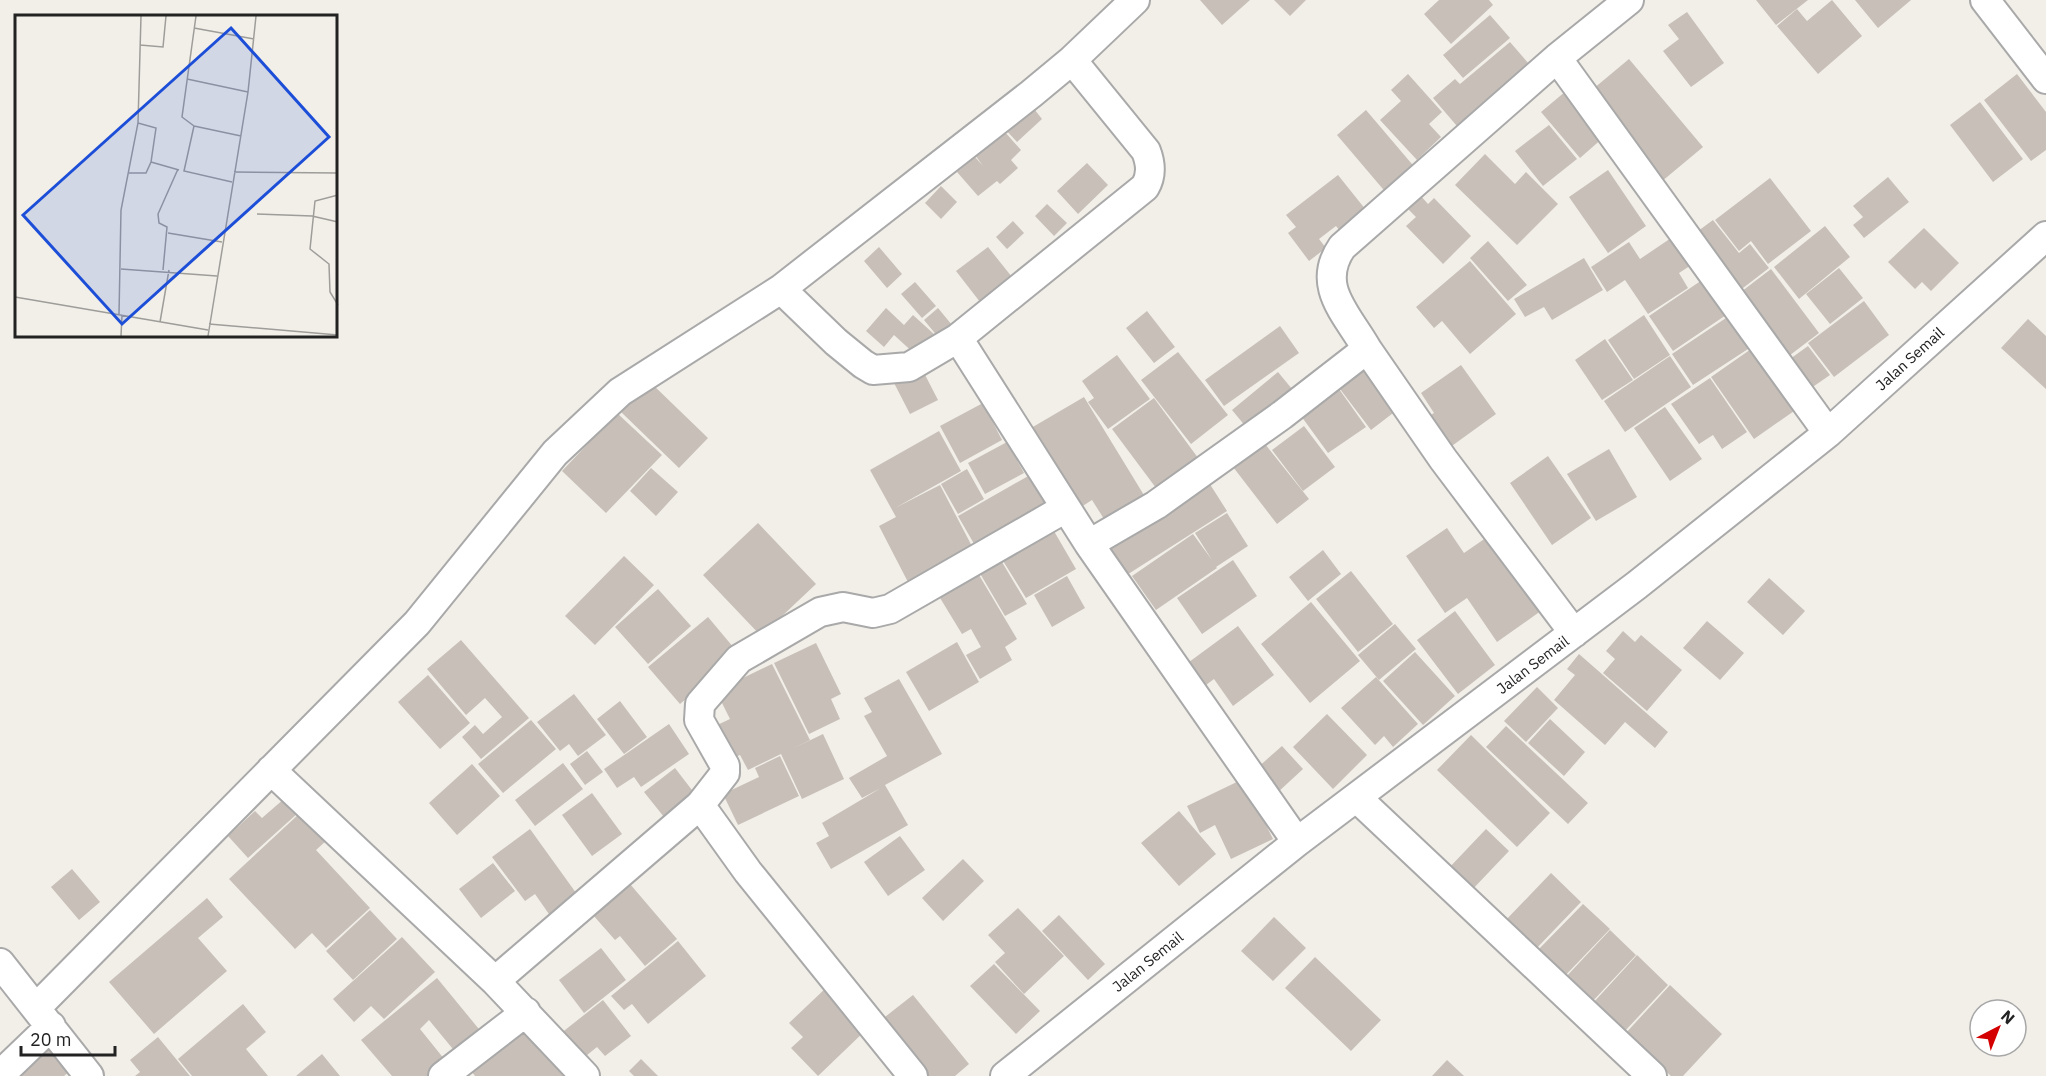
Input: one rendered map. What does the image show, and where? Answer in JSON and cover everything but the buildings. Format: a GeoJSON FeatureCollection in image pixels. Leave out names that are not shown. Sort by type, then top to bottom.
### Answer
{"type":"FeatureCollection","features":[{"type":"Feature","properties":{"kind":"street"},"geometry":{"type":"LineString","coordinates":[[0,1075],[43,1017],[271,770],[417,623],[563,446],[620,392],[781,289],[1072,60],[1134,0]]}},
{"type":"Feature","properties":{"kind":"street"},"geometry":{"type":"LineString","coordinates":[[1574,633],[1443,459],[1367,349],[1339,304],[1332,288],[1331,271],[1333,260],[1342,247],[1557,58],[1629,0]]}},
{"type":"Feature","properties":{"kind":"street"},"geometry":{"type":"LineString","coordinates":[[1985,0],[2046,79]]}},
{"type":"Feature","properties":{"kind":"street"},"geometry":{"type":"LineString","coordinates":[[1557,58],[1827,433]]}},
{"type":"Feature","properties":{"kind":"street"},"geometry":{"type":"LineString","coordinates":[[781,289],[836,342],[873,370],[909,367],[958,338],[1145,187],[1149,180],[1150,161],[1146,151],[1072,60]]}},
{"type":"Feature","properties":{"kind":"street","name":"Jalan Semail"},"geometry":{"type":"LineString","coordinates":[[1005,1076],[1297,842],[1574,633],[1827,433],[2046,236]]}},
{"type":"Feature","properties":{"kind":"street"},"geometry":{"type":"LineString","coordinates":[[958,338],[1064,508],[1297,842]]}},
{"type":"Feature","properties":{"kind":"street"},"geometry":{"type":"LineString","coordinates":[[1089,544],[1156,505],[1282,415],[1367,349]]}},
{"type":"Feature","properties":{"kind":"street"},"geometry":{"type":"LineString","coordinates":[[495,981],[700,804],[725,773],[725,766],[699,720],[700,704],[739,659],[820,612],[843,607],[873,613],[890,609],[1064,508]]}},
{"type":"Feature","properties":{"kind":"street"},"geometry":{"type":"LineString","coordinates":[[271,770],[495,981],[585,1076]]}},
{"type":"Feature","properties":{"kind":"street"},"geometry":{"type":"LineString","coordinates":[[1357,798],[1652,1076]]}},
{"type":"Feature","properties":{"kind":"street"},"geometry":{"type":"LineString","coordinates":[[700,804],[748,872],[913,1076]]}},
{"type":"Feature","properties":{"kind":"street"},"geometry":{"type":"LineString","coordinates":[[0,963],[89,1076]]}},
{"type":"Feature","properties":{"kind":"street"},"geometry":{"type":"LineString","coordinates":[[443,1076],[526,1012]]}}]}
